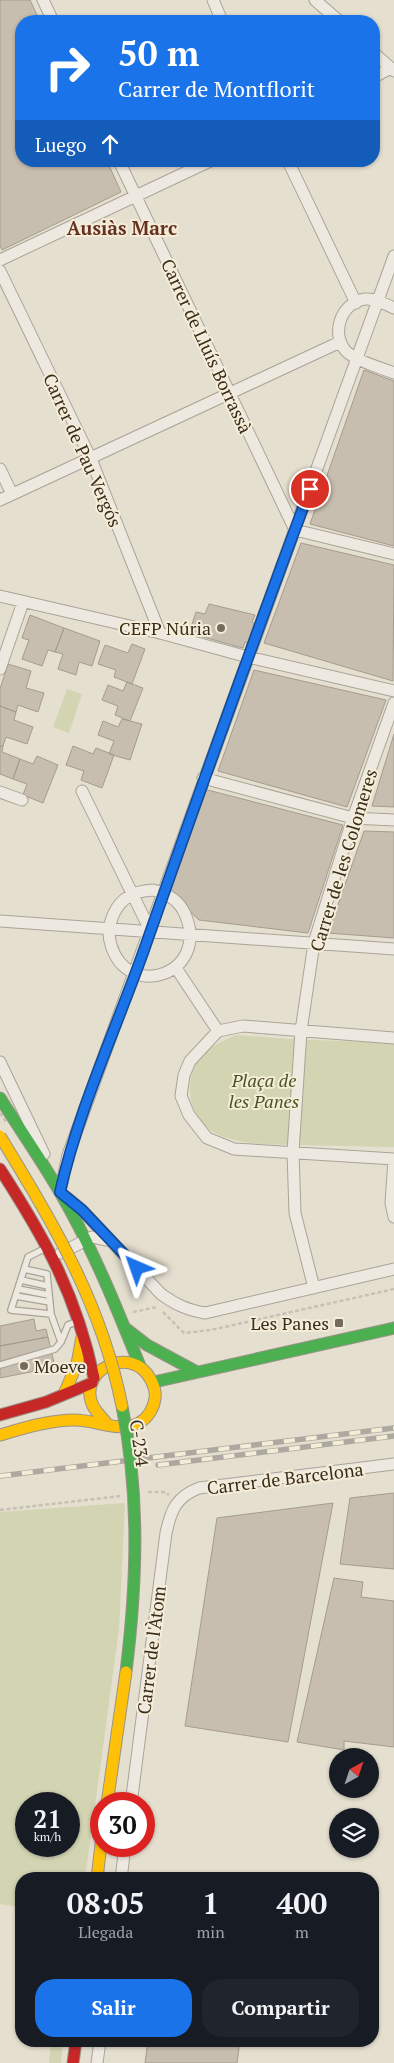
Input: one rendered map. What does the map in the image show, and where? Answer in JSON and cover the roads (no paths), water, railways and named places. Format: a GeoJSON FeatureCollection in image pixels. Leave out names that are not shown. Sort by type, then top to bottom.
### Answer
{"type":"FeatureCollection","features":[{"type":"Feature","properties":{"kind":"street"},"geometry":{"type":"LineString","coordinates":[[43,0],[50,15]]}},
{"type":"Feature","properties":{"kind":"street"},"geometry":{"type":"LineString","coordinates":[[212,0],[219,15]]}},
{"type":"Feature","properties":{"kind":"street"},"geometry":{"type":"LineString","coordinates":[[315,0],[331,15]]}},
{"type":"Feature","properties":{"kind":"street"},"geometry":{"type":"LineString","coordinates":[[380,58],[392,69],[380,74]]}},
{"type":"Feature","properties":{"kind":"street","name":"Carrer de Lluís Borrassà"},"geometry":{"type":"LineString","coordinates":[[123,167],[295,530]]}},
{"type":"Feature","properties":{"kind":"street"},"geometry":{"type":"LineString","coordinates":[[0,260],[198,167]]}},
{"type":"Feature","properties":{"kind":"street"},"geometry":{"type":"LineString","coordinates":[[291,167],[356,303]]}},
{"type":"Feature","properties":{"kind":"street"},"geometry":{"type":"LineString","coordinates":[[60,1192],[68,1155],[135,974],[203,778],[394,256]]}},
{"type":"Feature","properties":{"kind":"street","name":"Carrer de Pau Vergós"},"geometry":{"type":"LineString","coordinates":[[0,271],[91,458],[160,633]]}},
{"type":"Feature","properties":{"kind":"street"},"geometry":{"type":"LineString","coordinates":[[394,308],[378,301],[364,300],[346,309],[340,319],[340,342],[347,352],[357,359],[394,373]]}},
{"type":"Feature","properties":{"kind":"street"},"geometry":{"type":"LineString","coordinates":[[0,500],[340,342]]}},
{"type":"Feature","properties":{"kind":"street"},"geometry":{"type":"LineString","coordinates":[[0,468],[12,494]]}},
{"type":"Feature","properties":{"kind":"street"},"geometry":{"type":"LineString","coordinates":[[295,530],[394,554]]}},
{"type":"Feature","properties":{"kind":"street"},"geometry":{"type":"LineString","coordinates":[[0,596],[160,633],[248,657],[394,691]]}},
{"type":"Feature","properties":{"kind":"street"},"geometry":{"type":"LineString","coordinates":[[0,669],[24,602]]}},
{"type":"Feature","properties":{"kind":"street","name":"Carrer de les Colomeres"},"geometry":{"type":"LineString","coordinates":[[314,1288],[296,1212],[293,1152],[301,1031],[314,943],[353,818],[394,704]]}},
{"type":"Feature","properties":{"kind":"street"},"geometry":{"type":"LineString","coordinates":[[203,778],[353,818],[394,820]]}},
{"type":"Feature","properties":{"kind":"street"},"geometry":{"type":"LineString","coordinates":[[82,791],[150,930]]}},
{"type":"Feature","properties":{"kind":"street"},"geometry":{"type":"LineString","coordinates":[[0,792],[22,800]]}},
{"type":"Feature","properties":{"kind":"street"},"geometry":{"type":"LineString","coordinates":[[153,890],[164,892],[183,910],[189,924],[190,945],[176,968],[159,974],[135,974],[119,963],[109,940],[109,928],[116,909],[132,894],[153,890]]}},
{"type":"Feature","properties":{"kind":"street"},"geometry":{"type":"LineString","coordinates":[[0,921],[150,930],[394,949]]}},
{"type":"Feature","properties":{"kind":"street"},"geometry":{"type":"LineString","coordinates":[[176,968],[218,1032]]}},
{"type":"Feature","properties":{"kind":"street"},"geometry":{"type":"LineString","coordinates":[[394,1038],[243,1026],[218,1032],[190,1061],[184,1074],[181,1096],[189,1115],[207,1138],[234,1149],[394,1159],[391,1203],[394,1217]]}},
{"type":"Feature","properties":{"kind":"street"},"geometry":{"type":"LineString","coordinates":[[0,1062],[54,1171],[60,1192],[82,1210],[162,1294],[174,1303],[188,1310],[206,1313],[394,1269]]}},
{"type":"Feature","properties":{"kind":"street"},"geometry":{"type":"LineString","coordinates":[[0,1098],[60,1192],[85,1240],[140,1366],[154,1382],[156,1393],[155,1402],[150,1413],[133,1426],[118,1428],[107,1424],[74,1420],[0,1435]]}},
{"type":"Feature","properties":{"kind":"street","name":"C-234"},"geometry":{"type":"LineString","coordinates":[[0,1136],[49,1216],[78,1274],[107,1348],[125,1417],[132,1460],[136,1510],[135,1573],[128,1649],[109,1792]]}},
{"type":"Feature","properties":{"kind":"street"},"geometry":{"type":"LineString","coordinates":[[0,1169],[55,1261],[78,1321],[93,1380]]}},
{"type":"Feature","properties":{"kind":"street"},"geometry":{"type":"LineString","coordinates":[[55,1261],[59,1254],[96,1236],[112,1241]]}},
{"type":"Feature","properties":{"kind":"street"},"geometry":{"type":"LineString","coordinates":[[125,1328],[146,1345],[197,1372]]}},
{"type":"Feature","properties":{"kind":"street"},"geometry":{"type":"LineString","coordinates":[[154,1382],[394,1328]]}},
{"type":"Feature","properties":{"kind":"street"},"geometry":{"type":"LineString","coordinates":[[64,1394],[77,1364],[82,1335]]}},
{"type":"Feature","properties":{"kind":"street"},"geometry":{"type":"LineString","coordinates":[[107,1424],[95,1413],[90,1402],[90,1390],[93,1380],[102,1368],[109,1364],[121,1362],[140,1366]]}},
{"type":"Feature","properties":{"kind":"street"},"geometry":{"type":"LineString","coordinates":[[0,1415],[16,1412],[64,1394],[93,1380]]}},
{"type":"Feature","properties":{"kind":"street","name":"Carrer de Barcelona"},"geometry":{"type":"LineString","coordinates":[[180,1500],[187,1493],[199,1488],[394,1464]]}},
{"type":"Feature","properties":{"kind":"street","name":"Carrer de l'Àtom"},"geometry":{"type":"LineString","coordinates":[[133,1792],[166,1533],[169,1518],[180,1500]]}},
{"type":"Feature","properties":{"kind":"street"},"geometry":{"type":"LineString","coordinates":[[98,1872],[100,1857]]}},
{"type":"Feature","properties":{"kind":"street"},"geometry":{"type":"LineString","coordinates":[[122,1872],[124,1857]]}},
{"type":"Feature","properties":{"kind":"street"},"geometry":{"type":"LineString","coordinates":[[73,2063],[75,2047]]}},
{"type":"Feature","properties":{"kind":"street"},"geometry":{"type":"LineString","coordinates":[[97,2063],[99,2047]]}},
{"type":"Feature","properties":{"kind":"lane"},"geometry":{"type":"LineString","coordinates":[[48,1247],[28,1257],[11,1310],[52,1314]]}},
{"type":"Feature","properties":{"kind":"lane"},"geometry":{"type":"LineString","coordinates":[[24,1269],[47,1274],[52,1314],[61,1342]]}},
{"type":"Feature","properties":{"kind":"lane"},"geometry":{"type":"LineString","coordinates":[[21,1280],[48,1286]]}},
{"type":"Feature","properties":{"kind":"lane"},"geometry":{"type":"LineString","coordinates":[[18,1289],[50,1299]]}},
{"type":"Feature","properties":{"kind":"lane"},"geometry":{"type":"LineString","coordinates":[[16,1296],[50,1299]]}},
{"type":"Feature","properties":{"kind":"lane"},"geometry":{"type":"LineString","coordinates":[[0,1365],[56,1349],[68,1325],[78,1321]]}},
{"type":"Feature","properties":{"kind":"railway"},"geometry":{"type":"LineString","coordinates":[[0,1476],[394,1428]]}},
{"type":"Feature","properties":{"kind":"railway"},"geometry":{"type":"LineString","coordinates":[[158,1465],[394,1436]]}},
{"type":"Feature","properties":{"kind":"place","name":"CEFP Núria"},"geometry":{"type":"Point","coordinates":[221,628]}},
{"type":"Feature","properties":{"kind":"place","name":"Les Panes"},"geometry":{"type":"Point","coordinates":[339,1323]}},
{"type":"Feature","properties":{"kind":"place","name":"Moeve"},"geometry":{"type":"Point","coordinates":[24,1366]}},
{"type":"Feature","properties":{"kind":"district","name":"Ausiàs Marc"},"geometry":{"type":"Point","coordinates":[122,227]}},
{"type":"Feature","properties":{"kind":"park label","name":"Plaça de les Panes"},"geometry":{"type":"Point","coordinates":[264,1090]}}]}
